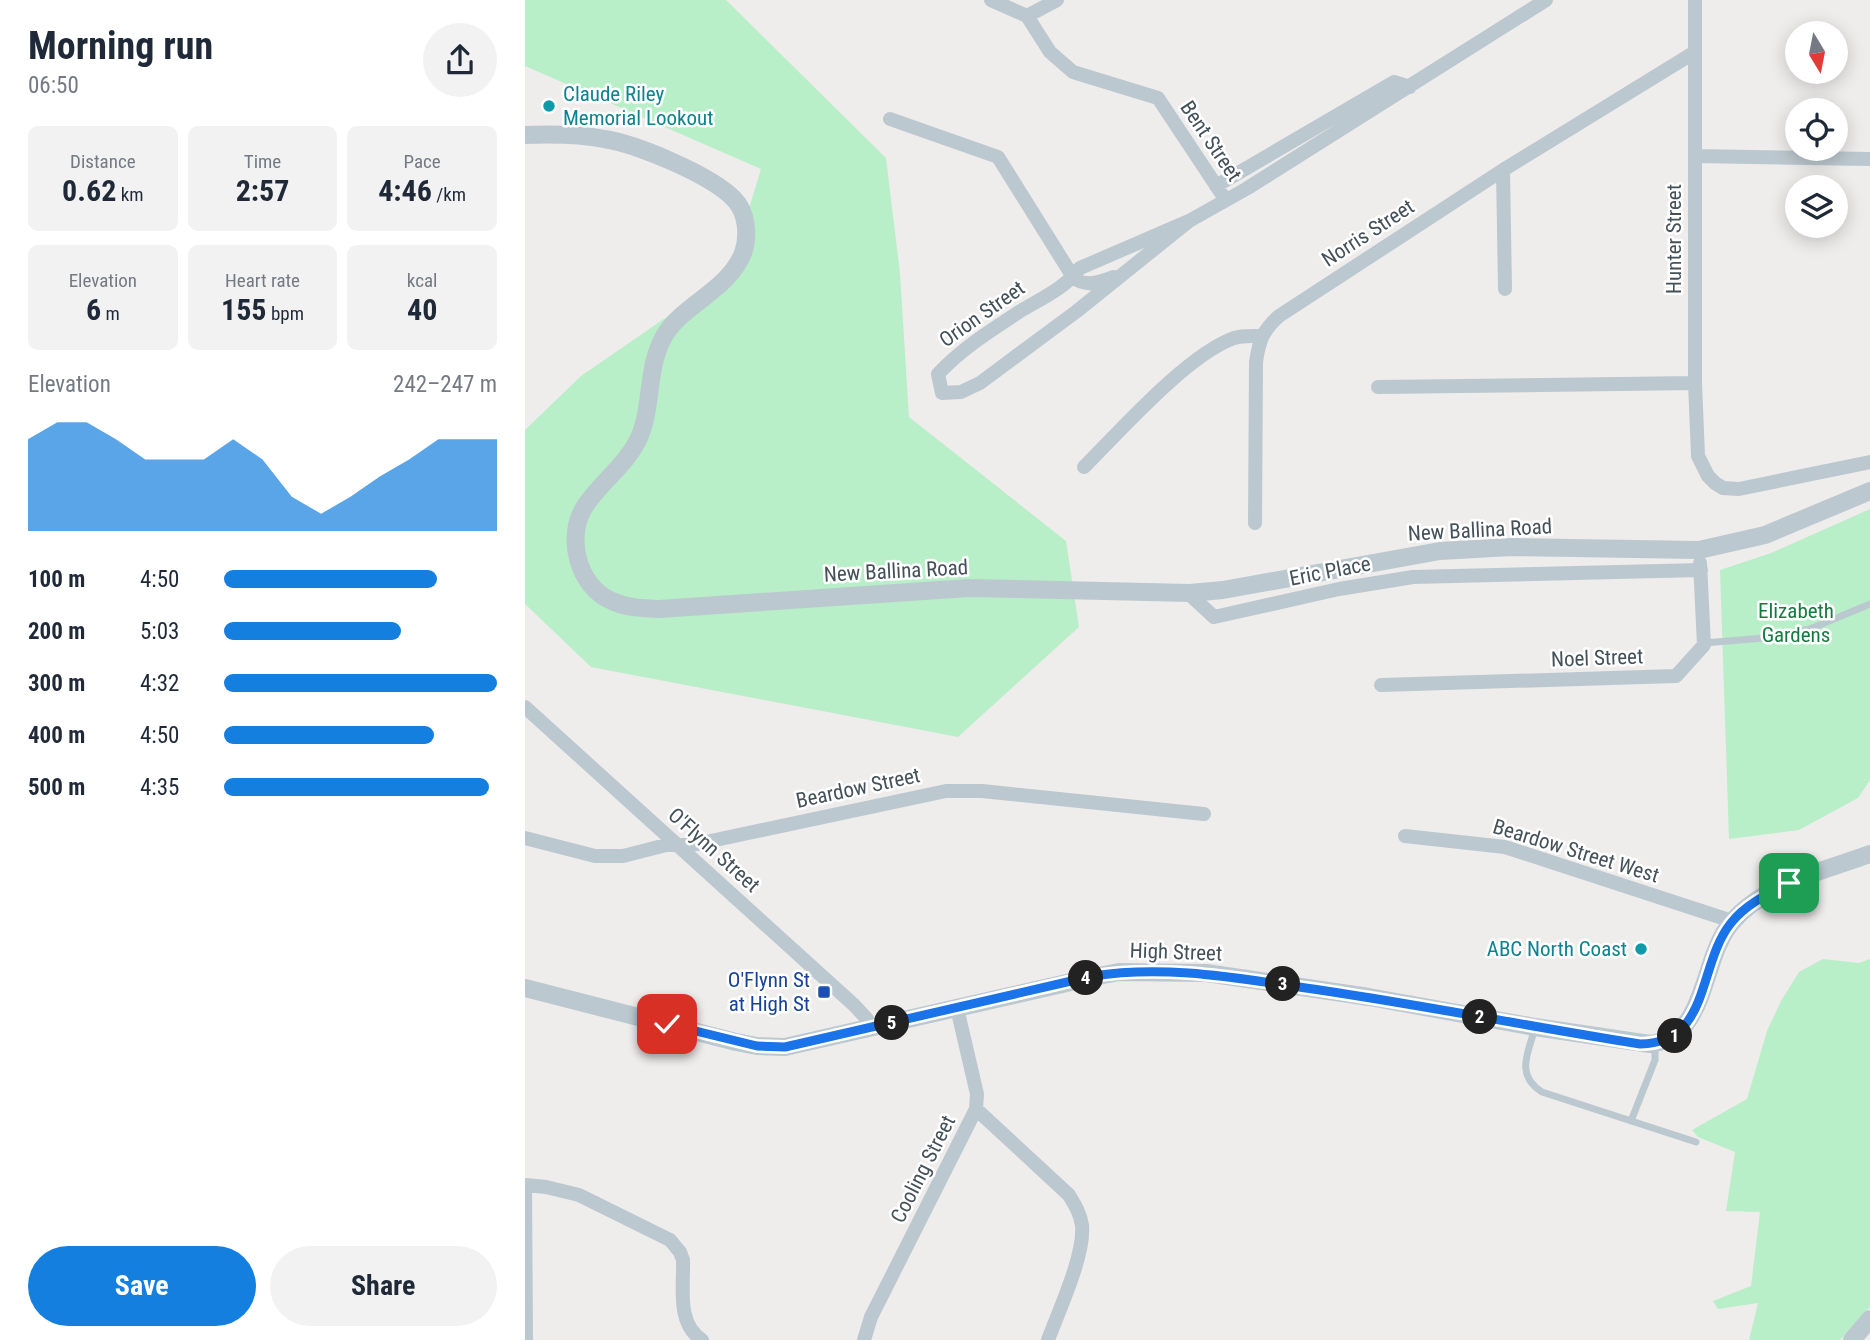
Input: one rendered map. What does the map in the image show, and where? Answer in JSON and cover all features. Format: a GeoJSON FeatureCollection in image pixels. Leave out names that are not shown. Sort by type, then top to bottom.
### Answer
{"type":"FeatureCollection","features":[{"type":"Feature","properties":{"kind":"street"},"geometry":{"type":"LineString","coordinates":[[991,0],[1027,16],[1057,0]]}},
{"type":"Feature","properties":{"kind":"street","name":"Orion Street"},"geometry":{"type":"LineString","coordinates":[[1189,221],[1077,311],[979,383],[961,392],[942,393],[939,374],[954,357],[1073,277],[1080,268],[1189,221],[1410,87],[1546,0]]}},
{"type":"Feature","properties":{"kind":"street","name":"Hunter Street"},"geometry":{"type":"LineString","coordinates":[[1695,0],[1695,383],[1698,456],[1708,477],[1723,488],[1739,489],[1870,462]]}},
{"type":"Feature","properties":{"kind":"street","name":"Bent Street"},"geometry":{"type":"LineString","coordinates":[[1027,16],[1051,52],[1073,72],[1158,98],[1225,200]]}},
{"type":"Feature","properties":{"kind":"street","name":"Norris Street"},"geometry":{"type":"LineString","coordinates":[[1261,336],[1279,316],[1503,170],[1695,52]]}},
{"type":"Feature","properties":{"kind":"street"},"geometry":{"type":"LineString","coordinates":[[1216,186],[1394,82],[1410,87]]}},
{"type":"Feature","properties":{"kind":"street"},"geometry":{"type":"LineString","coordinates":[[890,120],[997,158],[1073,277],[1081,283],[1093,284],[1120,275]]}},
{"type":"Feature","properties":{"kind":"street","name":"New Ballina Road"},"geometry":{"type":"LineString","coordinates":[[525,135],[606,139],[649,152],[682,166],[734,199],[746,225],[747,240],[736,266],[666,332],[653,362],[645,418],[639,437],[629,456],[584,508],[577,528],[575,550],[594,589],[611,601],[634,608],[969,588],[1188,593],[1223,590],[1440,551],[1511,547],[1699,550],[1765,535],[1870,491]]}},
{"type":"Feature","properties":{"kind":"street"},"geometry":{"type":"LineString","coordinates":[[1695,156],[1870,159]]}},
{"type":"Feature","properties":{"kind":"street"},"geometry":{"type":"LineString","coordinates":[[1503,170],[1505,289]]}},
{"type":"Feature","properties":{"kind":"street"},"geometry":{"type":"LineString","coordinates":[[1084,467],[1198,359],[1234,338],[1261,336],[1256,362],[1255,523]]}},
{"type":"Feature","properties":{"kind":"street"},"geometry":{"type":"LineString","coordinates":[[1378,387],[1695,383]]}},
{"type":"Feature","properties":{"kind":"street"},"geometry":{"type":"LineString","coordinates":[[1699,550],[1704,643]]}},
{"type":"Feature","properties":{"kind":"street","name":"Eric Place"},"geometry":{"type":"LineString","coordinates":[[1188,593],[1214,617],[1339,589],[1413,577],[1700,570]]}},
{"type":"Feature","properties":{"kind":"street","name":"Noel Street"},"geometry":{"type":"LineString","coordinates":[[1381,685],[1676,677],[1704,643]]}},
{"type":"Feature","properties":{"kind":"street","name":"O'Flynn Street"},"geometry":{"type":"LineString","coordinates":[[525,707],[854,1006],[867,1019],[871,1028]]}},
{"type":"Feature","properties":{"kind":"street","name":"Beardow Street"},"geometry":{"type":"LineString","coordinates":[[525,838],[594,856],[623,856],[666,845],[692,845],[946,791],[982,791],[1204,814]]}},
{"type":"Feature","properties":{"kind":"street","name":"Beardow Street West"},"geometry":{"type":"LineString","coordinates":[[1405,836],[1505,847],[1732,921]]}},
{"type":"Feature","properties":{"kind":"street"},"geometry":{"type":"LineString","coordinates":[[1655,1043],[1673,1037],[1688,1024],[1719,942],[1732,921],[1754,902],[1789,883],[1870,854]]}},
{"type":"Feature","properties":{"kind":"street","name":"High Street"},"geometry":{"type":"LineString","coordinates":[[525,988],[757,1046],[785,1047],[1093,976],[1119,972],[1174,972],[1369,997],[1640,1044],[1655,1043]]}},
{"type":"Feature","properties":{"kind":"street","name":"Cooling Street"},"geometry":{"type":"LineString","coordinates":[[863,1340],[871,1317],[976,1110],[978,1094],[957,1009]]}},
{"type":"Feature","properties":{"kind":"street"},"geometry":{"type":"LineString","coordinates":[[976,1110],[1069,1195],[1078,1209],[1082,1225],[1079,1253],[1048,1340]]}},
{"type":"Feature","properties":{"kind":"street"},"geometry":{"type":"LineString","coordinates":[[526,1340],[525,1185],[579,1195],[670,1240],[683,1260],[685,1316],[695,1336],[702,1340]]}},
{"type":"Feature","properties":{"kind":"street"},"geometry":{"type":"LineString","coordinates":[[1851,1340],[1870,1319]]}},
{"type":"Feature","properties":{"kind":"lane"},"geometry":{"type":"LineString","coordinates":[[1704,643],[1765,638],[1810,629],[1870,604]]}},
{"type":"Feature","properties":{"kind":"lane"},"geometry":{"type":"LineString","coordinates":[[1535,1027],[1526,1070],[1532,1085],[1542,1092],[1696,1142]]}},
{"type":"Feature","properties":{"kind":"lane"},"geometry":{"type":"LineString","coordinates":[[1631,1121],[1655,1060],[1655,1043]]}},
{"type":"Feature","properties":{"kind":"green space"},"geometry":{"type":"Polygon","coordinates":[[[525,0],[726,0],[886,158],[900,273],[909,417],[1066,541],[1079,627],[958,737],[591,667],[525,604],[525,430],[581,376],[729,274],[761,169],[525,66],[525,0]]]}},
{"type":"Feature","properties":{"kind":"green space","name":"Elizabeth Gardens"},"geometry":{"type":"Polygon","coordinates":[[[1870,509],[1870,780],[1858,798],[1799,830],[1729,839],[1720,570],[1771,553],[1870,509]]]}},
{"type":"Feature","properties":{"kind":"green space"},"geometry":{"type":"Polygon","coordinates":[[[1823,959],[1859,963],[1870,959],[1870,1307],[1840,1340],[1749,1340],[1758,1303],[1718,1309],[1713,1301],[1751,1286],[1760,1212],[1726,1211],[1735,1152],[1698,1137],[1692,1130],[1747,1099],[1767,1031],[1781,1001],[1799,972],[1823,959]]]}},
{"type":"Feature","properties":{"kind":"place","name":"Claude Riley Memorial Lookout"},"geometry":{"type":"Point","coordinates":[549,106]}},
{"type":"Feature","properties":{"kind":"place","name":"ABC North Coast"},"geometry":{"type":"Point","coordinates":[1641,949]}},
{"type":"Feature","properties":{"kind":"place","name":"O'Flynn St at High St"},"geometry":{"type":"Point","coordinates":[824,992]}},
{"type":"Feature","properties":{"kind":"route"},"geometry":{"type":"LineString","coordinates":[[667,1024],[736,1042],[785,1047],[1093,976],[1146,972],[1206,974],[1369,997],[1640,1044],[1657,1043],[1673,1037],[1688,1024],[1719,942],[1732,921],[1754,902],[1789,883]]}}]}
